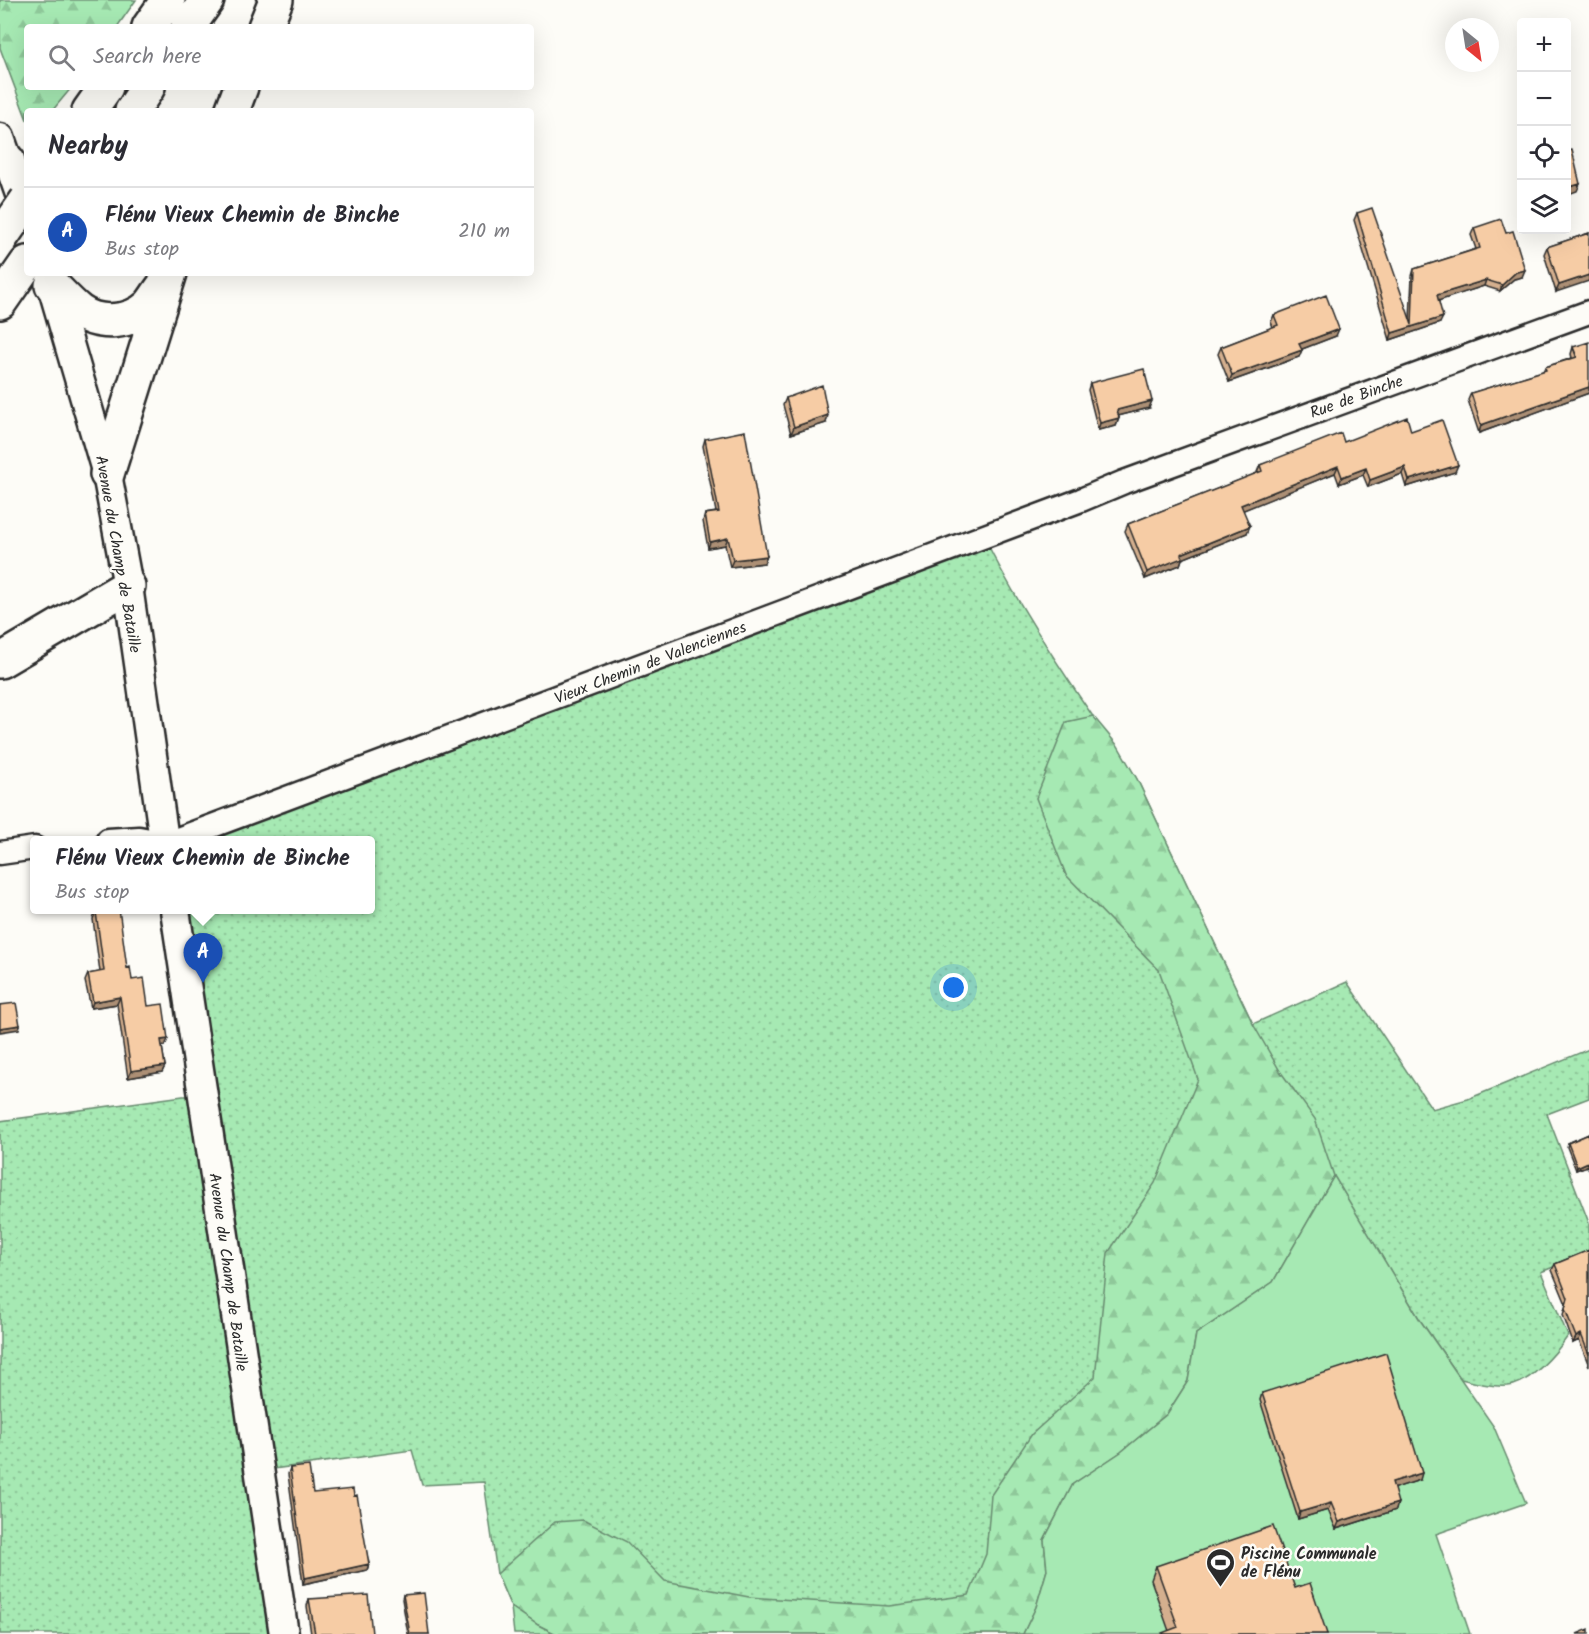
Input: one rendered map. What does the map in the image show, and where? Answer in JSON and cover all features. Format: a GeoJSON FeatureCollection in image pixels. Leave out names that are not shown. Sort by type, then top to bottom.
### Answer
{"type":"FeatureCollection","features":[{"type":"Feature","properties":{"kind":"highway"},"geometry":{"type":"LineString","coordinates":[[151,24],[168,0]]}},
{"type":"Feature","properties":{"kind":"highway"},"geometry":{"type":"LineString","coordinates":[[190,24],[207,0]]}},
{"type":"Feature","properties":{"kind":"highway"},"geometry":{"type":"LineString","coordinates":[[266,24],[276,0]]}},
{"type":"Feature","properties":{"kind":"highway"},"geometry":{"type":"LineString","coordinates":[[91,108],[104,90]]}},
{"type":"Feature","properties":{"kind":"highway"},"geometry":{"type":"LineString","coordinates":[[134,108],[146,90]]}},
{"type":"Feature","properties":{"kind":"highway"},"geometry":{"type":"LineString","coordinates":[[233,108],[240,90]]}},
{"type":"Feature","properties":{"kind":"highway"},"geometry":{"type":"LineString","coordinates":[[0,239],[24,204]]}},
{"type":"Feature","properties":{"kind":"highway"},"geometry":{"type":"LineString","coordinates":[[0,302],[24,267]]}},
{"type":"Feature","properties":{"kind":"highway"},"geometry":{"type":"LineString","coordinates":[[50,279],[80,312],[97,320],[115,321],[133,317],[148,307],[168,278]]}},
{"type":"Feature","properties":{"kind":"highway"},"geometry":{"type":"LineString","coordinates":[[107,474],[168,278]]}},
{"type":"Feature","properties":{"kind":"highway"},"geometry":{"type":"LineString","coordinates":[[0,661],[128,586]]}},
{"type":"Feature","properties":{"kind":"street"},"geometry":{"type":"LineString","coordinates":[[3,151],[24,206]]}},
{"type":"Feature","properties":{"kind":"street","name":"Avenue du Champ de Bataille"},"geometry":{"type":"LineString","coordinates":[[50,279],[107,474],[128,586],[163,836]]}},
{"type":"Feature","properties":{"kind":"street","name":"Rue de Binche"},"geometry":{"type":"LineString","coordinates":[[1124,482],[1589,312]]}},
{"type":"Feature","properties":{"kind":"street","name":"Vieux Chemin de Valenciennes"},"geometry":{"type":"LineString","coordinates":[[186,836],[1124,482]]}},
{"type":"Feature","properties":{"kind":"street"},"geometry":{"type":"LineString","coordinates":[[0,853],[30,849]]}},
{"type":"Feature","properties":{"kind":"street","name":"Avenue du Champ de Bataille"},"geometry":{"type":"LineString","coordinates":[[176,914],[284,1634]]}},
{"type":"Feature","properties":{"kind":"green space"},"geometry":{"type":"Polygon","coordinates":[[[0,0],[136,0],[119,24],[24,24],[24,90],[70,90],[54,108],[24,108],[24,112],[0,48],[0,0]]]}},
{"type":"Feature","properties":{"kind":"green space"},"geometry":{"type":"Polygon","coordinates":[[[984,537],[1008,583],[1049,650],[1137,779],[1253,1024],[1347,982],[1432,1109],[1468,1099],[1589,1049],[1589,1098],[1547,1114],[1589,1223],[1589,1253],[1541,1272],[1568,1336],[1550,1359],[1525,1380],[1516,1384],[1490,1385],[1461,1379],[1420,1320],[1334,1177],[1121,1452],[1023,1634],[556,1634],[511,1607],[497,1574],[484,1482],[422,1485],[412,1450],[259,1471],[284,1634],[0,1634],[0,1121],[183,1096],[204,1096],[176,914],[375,914],[375,836],[186,836],[984,537]]]}},
{"type":"Feature","properties":{"kind":"green space"},"geometry":{"type":"Polygon","coordinates":[[[1093,716],[1118,746],[1137,779],[1253,1024],[1280,1071],[1315,1119],[1334,1176],[1273,1282],[1196,1334],[1188,1381],[1167,1414],[1121,1452],[1073,1484],[1044,1540],[1047,1570],[1036,1607],[1023,1634],[556,1634],[538,1625],[511,1607],[497,1574],[555,1522],[583,1520],[627,1542],[665,1581],[749,1597],[889,1606],[969,1595],[986,1554],[991,1495],[1032,1434],[1095,1377],[1108,1253],[1155,1183],[1198,1079],[1159,970],[1066,875],[1036,798],[1066,722],[1093,716]]]}},
{"type":"Feature","properties":{"kind":"green space"},"geometry":{"type":"Polygon","coordinates":[[[1334,1176],[1420,1320],[1494,1427],[1526,1503],[1436,1534],[1470,1634],[1023,1634],[1036,1607],[1047,1570],[1044,1540],[1073,1484],[1121,1452],[1167,1414],[1188,1381],[1196,1334],[1273,1282],[1334,1176]]]}},
{"type":"Feature","properties":{"kind":"green space"},"geometry":{"type":"Polygon","coordinates":[[[511,1607],[538,1625],[556,1634],[514,1634],[511,1607]]]}},
{"type":"Feature","properties":{"kind":"building"},"geometry":{"type":"Polygon","coordinates":[[[1571,150],[1580,184],[1571,187],[1571,180],[1571,150]]]}},
{"type":"Feature","properties":{"kind":"building"},"geometry":{"type":"Polygon","coordinates":[[[1372,208],[1412,325],[1414,269],[1480,248],[1474,228],[1501,219],[1506,233],[1513,231],[1525,270],[1516,272],[1502,285],[1486,280],[1437,295],[1443,317],[1392,333],[1357,213],[1372,208]]]}},
{"type":"Feature","properties":{"kind":"building"},"geometry":{"type":"Polygon","coordinates":[[[1589,233],[1589,275],[1559,285],[1547,247],[1589,233]]]}},
{"type":"Feature","properties":{"kind":"building"},"geometry":{"type":"Polygon","coordinates":[[[1326,295],[1339,329],[1299,344],[1302,350],[1232,375],[1221,347],[1278,325],[1274,315],[1326,295]]]}},
{"type":"Feature","properties":{"kind":"building"},"geometry":{"type":"Polygon","coordinates":[[[1589,342],[1589,387],[1481,425],[1471,393],[1546,370],[1545,367],[1577,357],[1573,347],[1589,342]]]}},
{"type":"Feature","properties":{"kind":"building"},"geometry":{"type":"Polygon","coordinates":[[[1144,369],[1152,401],[1117,410],[1119,418],[1100,423],[1090,383],[1144,369]]]}},
{"type":"Feature","properties":{"kind":"building"},"geometry":{"type":"Polygon","coordinates":[[[822,385],[828,415],[794,427],[786,398],[822,385]]]}},
{"type":"Feature","properties":{"kind":"building"},"geometry":{"type":"Polygon","coordinates":[[[1407,417],[1411,431],[1442,420],[1458,465],[1409,480],[1405,467],[1370,480],[1366,468],[1342,477],[1338,466],[1241,505],[1250,526],[1181,554],[1182,558],[1147,572],[1128,524],[1262,471],[1260,465],[1341,433],[1344,442],[1407,417]]]}},
{"type":"Feature","properties":{"kind":"building"},"geometry":{"type":"Polygon","coordinates":[[[745,431],[767,556],[733,560],[728,538],[710,542],[705,514],[719,512],[705,439],[745,431]]]}},
{"type":"Feature","properties":{"kind":"building"},"geometry":{"type":"Polygon","coordinates":[[[96,914],[120,914],[127,968],[130,967],[132,980],[144,978],[148,1006],[163,1004],[168,1039],[161,1040],[165,1066],[131,1071],[120,997],[93,1002],[88,974],[104,971],[96,914]]]}},
{"type":"Feature","properties":{"kind":"building"},"geometry":{"type":"Polygon","coordinates":[[[16,1003],[20,1025],[0,1028],[0,1005],[16,1003]]]}},
{"type":"Feature","properties":{"kind":"building"},"geometry":{"type":"Polygon","coordinates":[[[1589,1134],[1589,1164],[1588,1162],[1577,1167],[1568,1143],[1589,1134]]]}},
{"type":"Feature","properties":{"kind":"building"},"geometry":{"type":"Polygon","coordinates":[[[1589,1250],[1589,1355],[1581,1334],[1576,1337],[1565,1309],[1568,1298],[1555,1264],[1589,1250]]]}},
{"type":"Feature","properties":{"kind":"building"},"geometry":{"type":"Polygon","coordinates":[[[1386,1353],[1422,1473],[1392,1482],[1398,1503],[1339,1522],[1331,1503],[1300,1512],[1262,1393],[1386,1353]]]}},
{"type":"Feature","properties":{"kind":"building"},"geometry":{"type":"Polygon","coordinates":[[[309,1466],[313,1493],[353,1489],[354,1496],[357,1495],[369,1564],[305,1578],[290,1468],[309,1466]]]}},
{"type":"Feature","properties":{"kind":"building","name":"Piscine Communale de Flénu"},"geometry":{"type":"Polygon","coordinates":[[[1273,1526],[1295,1588],[1310,1583],[1327,1634],[1162,1633],[1178,1627],[1156,1566],[1273,1526]]]}},
{"type":"Feature","properties":{"kind":"building"},"geometry":{"type":"Polygon","coordinates":[[[424,1593],[429,1634],[410,1634],[403,1595],[424,1593]]]}},
{"type":"Feature","properties":{"kind":"building"},"geometry":{"type":"Polygon","coordinates":[[[368,1595],[372,1634],[315,1634],[309,1599],[368,1595]]]}},
{"type":"Feature","properties":{"kind":"building"},"geometry":{"type":"Polygon","coordinates":[[[1589,1629],[1589,1634],[1577,1634],[1589,1629]]]}},
{"type":"Feature","properties":{"kind":"place","name":"Flénu Vieux Chemin de Binche"},"geometry":{"type":"Point","coordinates":[203,983]}},
{"type":"Feature","properties":{"kind":"place","name":"Piscine Communale de Flénu"},"geometry":{"type":"Point","coordinates":[1220,1588]}}]}
